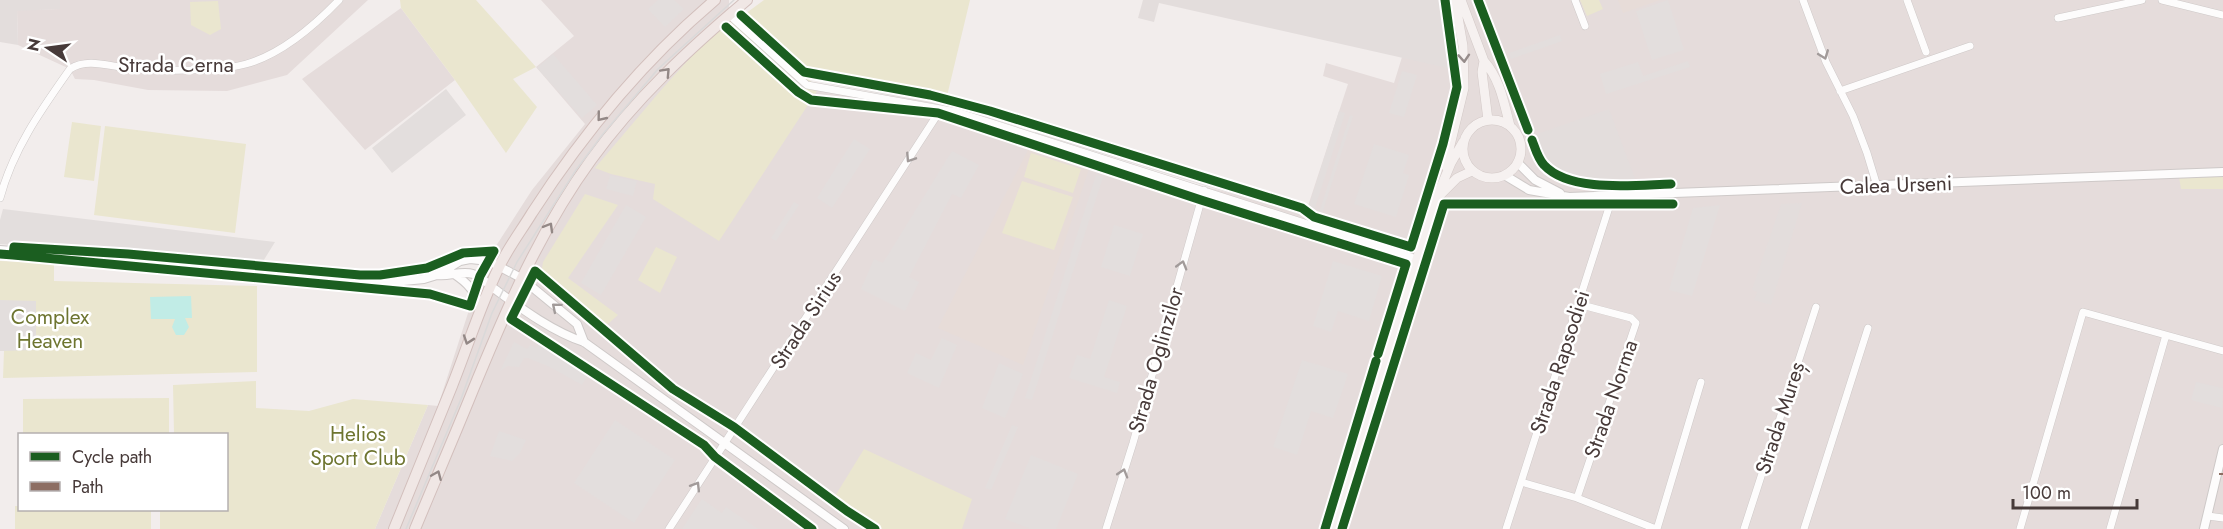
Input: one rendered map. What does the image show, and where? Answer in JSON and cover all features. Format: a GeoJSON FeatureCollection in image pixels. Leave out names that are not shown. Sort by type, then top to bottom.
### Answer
{"type":"FeatureCollection","features":[{"type":"Feature","properties":{"kind":"main road"},"geometry":{"type":"LineString","coordinates":[[394,529],[453,384],[481,306],[500,266],[551,183],[598,120],[639,72],[715,0]]}},
{"type":"Feature","properties":{"kind":"main road"},"geometry":{"type":"LineString","coordinates":[[415,529],[521,278],[572,187],[629,112],[678,59],[747,0]]}},
{"type":"Feature","properties":{"kind":"main road"},"geometry":{"type":"LineString","coordinates":[[1332,529],[1437,196],[1464,88],[1463,46],[1455,0]]}},
{"type":"Feature","properties":{"kind":"main road"},"geometry":{"type":"LineString","coordinates":[[1461,0],[1484,61],[1491,69],[1501,89],[1510,126],[1520,141],[1521,152],[1518,163],[1506,176],[1491,179],[1481,177],[1466,163],[1463,142]]}},
{"type":"Feature","properties":{"kind":"main road"},"geometry":{"type":"LineString","coordinates":[[1484,61],[1482,72],[1488,120]]}},
{"type":"Feature","properties":{"kind":"main road"},"geometry":{"type":"LineString","coordinates":[[1437,196],[1451,164],[1472,128],[1488,120],[1496,120],[1510,126]]}},
{"type":"Feature","properties":{"kind":"main road"},"geometry":{"type":"LineString","coordinates":[[1437,196],[1452,182],[1472,171]]}},
{"type":"Feature","properties":{"kind":"street","name":"Strada Cerna"},"geometry":{"type":"LineString","coordinates":[[0,198],[10,165],[36,117],[70,69],[75,66],[87,63],[150,70],[244,65],[269,54],[296,37],[322,18],[339,0]]}},
{"type":"Feature","properties":{"kind":"street"},"geometry":{"type":"LineString","coordinates":[[1575,0],[1585,26]]}},
{"type":"Feature","properties":{"kind":"street"},"geometry":{"type":"LineString","coordinates":[[1803,0],[1826,62],[1860,134],[1877,186]]}},
{"type":"Feature","properties":{"kind":"street"},"geometry":{"type":"LineString","coordinates":[[1907,0],[1926,52]]}},
{"type":"Feature","properties":{"kind":"street"},"geometry":{"type":"LineString","coordinates":[[2058,18],[2142,0]]}},
{"type":"Feature","properties":{"kind":"street"},"geometry":{"type":"LineString","coordinates":[[2162,0],[2223,15]]}},
{"type":"Feature","properties":{"kind":"street"},"geometry":{"type":"LineString","coordinates":[[729,15],[807,85],[968,115],[1417,259]]}},
{"type":"Feature","properties":{"kind":"street"},"geometry":{"type":"LineString","coordinates":[[1840,91],[1970,46]]}},
{"type":"Feature","properties":{"kind":"street","name":"Strada Sirius"},"geometry":{"type":"LineString","coordinates":[[669,529],[941,109]]}},
{"type":"Feature","properties":{"kind":"street","name":"Calea Urseni"},"geometry":{"type":"LineString","coordinates":[[1518,163],[1535,180],[1569,197]]}},
{"type":"Feature","properties":{"kind":"street","name":"Calea Urseni"},"geometry":{"type":"LineString","coordinates":[[1506,176],[1529,190],[1569,197],[2223,172]]}},
{"type":"Feature","properties":{"kind":"street","name":"Strada Oglinzilor"},"geometry":{"type":"LineString","coordinates":[[1106,529],[1133,443],[1204,190]]}},
{"type":"Feature","properties":{"kind":"street","name":"Strada Rapsodiei"},"geometry":{"type":"LineString","coordinates":[[1506,529],[1613,195]]}},
{"type":"Feature","properties":{"kind":"street"},"geometry":{"type":"LineString","coordinates":[[0,250],[368,281],[411,281],[437,275],[447,277],[470,273],[480,276],[490,286],[569,337],[584,342],[844,529]]}},
{"type":"Feature","properties":{"kind":"street"},"geometry":{"type":"LineString","coordinates":[[437,275],[447,267],[470,259],[489,261],[500,266],[521,278],[577,324],[584,342]]}},
{"type":"Feature","properties":{"kind":"street"},"geometry":{"type":"LineString","coordinates":[[454,274],[475,292],[481,306]]}},
{"type":"Feature","properties":{"kind":"street","name":"Strada Norma"},"geometry":{"type":"LineString","coordinates":[[1577,498],[1636,323],[1631,318],[1578,304]]}},
{"type":"Feature","properties":{"kind":"street","name":"Strada Mureș"},"geometry":{"type":"LineString","coordinates":[[1744,529],[1816,307]]}},
{"type":"Feature","properties":{"kind":"street"},"geometry":{"type":"LineString","coordinates":[[2020,529],[2083,312],[2223,351]]}},
{"type":"Feature","properties":{"kind":"street"},"geometry":{"type":"LineString","coordinates":[[1804,529],[1868,328]]}},
{"type":"Feature","properties":{"kind":"street"},"geometry":{"type":"LineString","coordinates":[[2110,529],[2166,335]]}},
{"type":"Feature","properties":{"kind":"street"},"geometry":{"type":"LineString","coordinates":[[1521,482],[1577,498],[1656,529],[1701,382]]}},
{"type":"Feature","properties":{"kind":"street"},"geometry":{"type":"LineString","coordinates":[[2204,529],[2223,449]]}},
{"type":"Feature","properties":{"kind":"street"},"geometry":{"type":"LineString","coordinates":[[2208,516],[2223,518]]}},
{"type":"Feature","properties":{"kind":"shaded area"},"geometry":{"type":"Polygon","coordinates":[[[0,0],[60,0],[60,9],[17,11],[18,45],[0,42],[0,0]]]}},
{"type":"Feature","properties":{"kind":"shaded area"},"geometry":{"type":"Polygon","coordinates":[[[60,0],[368,0],[287,75],[227,91],[148,90],[94,80],[75,79],[70,69],[18,45],[17,10],[60,9],[60,0]]]}},
{"type":"Feature","properties":{"kind":"shaded area"},"geometry":{"type":"Polygon","coordinates":[[[541,0],[729,0],[729,15],[807,85],[939,116],[1106,162],[1306,212],[1348,84],[1323,76],[1326,63],[1394,83],[1402,57],[1452,68],[1442,0],[2223,0],[2223,529],[375,529],[428,405],[438,406],[480,276],[494,249],[532,190],[585,124],[536,67],[574,36],[541,0]]]}},
{"type":"Feature","properties":{"kind":"shaded area"},"geometry":{"type":"Polygon","coordinates":[[[658,0],[674,0],[684,9],[665,27],[648,9],[658,0]]]}},
{"type":"Feature","properties":{"kind":"shaded area"},"geometry":{"type":"Polygon","coordinates":[[[1143,0],[1442,0],[1452,69],[1159,3],[1154,22],[1138,18],[1143,0]]]}},
{"type":"Feature","properties":{"kind":"shaded area"},"geometry":{"type":"Polygon","coordinates":[[[1618,0],[1660,0],[1623,13],[1618,0]]]}},
{"type":"Feature","properties":{"kind":"shaded area"},"geometry":{"type":"Polygon","coordinates":[[[1668,0],[1684,50],[1652,60],[1636,11],[1668,0]]]}},
{"type":"Feature","properties":{"kind":"shaded area"},"geometry":{"type":"Polygon","coordinates":[[[401,8],[455,80],[365,150],[302,79],[401,8]]]}},
{"type":"Feature","properties":{"kind":"shaded area"},"geometry":{"type":"Polygon","coordinates":[[[738,29],[805,88],[801,92],[735,33],[738,29]]]}},
{"type":"Feature","properties":{"kind":"shaded area"},"geometry":{"type":"Polygon","coordinates":[[[1560,35],[1562,41],[1511,59],[1509,53],[1560,35]]]}},
{"type":"Feature","properties":{"kind":"shaded area"},"geometry":{"type":"Polygon","coordinates":[[[553,54],[597,105],[582,118],[537,68],[553,54]]]}},
{"type":"Feature","properties":{"kind":"shaded area"},"geometry":{"type":"Polygon","coordinates":[[[1688,61],[1690,67],[1606,94],[1600,74],[1638,62],[1643,76],[1688,61]]]}},
{"type":"Feature","properties":{"kind":"shaded area"},"geometry":{"type":"Polygon","coordinates":[[[1402,71],[1417,75],[1404,117],[1389,113],[1402,71]]]}},
{"type":"Feature","properties":{"kind":"shaded area"},"geometry":{"type":"Polygon","coordinates":[[[831,79],[956,102],[1022,122],[1020,127],[955,108],[830,84],[831,79]]]}},
{"type":"Feature","properties":{"kind":"shaded area"},"geometry":{"type":"Polygon","coordinates":[[[446,89],[466,115],[392,173],[372,148],[446,89]]]}},
{"type":"Feature","properties":{"kind":"shaded area"},"geometry":{"type":"Polygon","coordinates":[[[1609,109],[1636,181],[1580,181],[1563,175],[1550,165],[1534,135],[1609,109]]]}},
{"type":"Feature","properties":{"kind":"shaded area"},"geometry":{"type":"Polygon","coordinates":[[[1339,111],[1345,113],[1314,211],[1308,209],[1339,111]]]}},
{"type":"Feature","properties":{"kind":"shaded area"},"geometry":{"type":"Polygon","coordinates":[[[1350,115],[1353,116],[1322,214],[1319,213],[1350,115]]]}},
{"type":"Feature","properties":{"kind":"shaded area"},"geometry":{"type":"Polygon","coordinates":[[[1036,127],[1306,212],[1304,216],[1035,133],[1036,127]]]}},
{"type":"Feature","properties":{"kind":"shaded area"},"geometry":{"type":"Polygon","coordinates":[[[854,139],[870,149],[832,208],[817,198],[854,139]]]}},
{"type":"Feature","properties":{"kind":"shaded area"},"geometry":{"type":"Polygon","coordinates":[[[1031,144],[1091,163],[1023,365],[938,328],[1031,144]]]}},
{"type":"Feature","properties":{"kind":"shaded area"},"geometry":{"type":"Polygon","coordinates":[[[1374,144],[1409,155],[1403,173],[1409,175],[1396,217],[1354,204],[1374,144]]]}},
{"type":"Feature","properties":{"kind":"shaded area"},"geometry":{"type":"Polygon","coordinates":[[[952,151],[979,165],[961,198],[952,194],[909,277],[919,282],[905,311],[861,289],[874,259],[883,263],[952,151]]]}},
{"type":"Feature","properties":{"kind":"shaded area"},"geometry":{"type":"Polygon","coordinates":[[[610,175],[637,181],[633,196],[606,189],[610,175]]]}},
{"type":"Feature","properties":{"kind":"shaded area"},"geometry":{"type":"Polygon","coordinates":[[[1096,175],[1103,177],[1032,400],[1025,398],[1096,175]]]}},
{"type":"Feature","properties":{"kind":"shaded area"},"geometry":{"type":"Polygon","coordinates":[[[794,202],[799,205],[776,241],[771,238],[794,202]]]}},
{"type":"Feature","properties":{"kind":"shaded area"},"geometry":{"type":"Polygon","coordinates":[[[1802,203],[1771,305],[1754,300],[1757,292],[1752,290],[1781,204],[1802,203]]]}},
{"type":"Feature","properties":{"kind":"shaded area"},"geometry":{"type":"Polygon","coordinates":[[[626,205],[646,217],[601,295],[581,283],[626,205]]]}},
{"type":"Feature","properties":{"kind":"shaded area"},"geometry":{"type":"Polygon","coordinates":[[[1720,205],[1692,296],[1669,290],[1693,208],[1720,205]]]}},
{"type":"Feature","properties":{"kind":"shaded area"},"geometry":{"type":"Polygon","coordinates":[[[3,209],[275,242],[262,263],[0,244],[0,220],[3,209]]]}},
{"type":"Feature","properties":{"kind":"shaded area"},"geometry":{"type":"Polygon","coordinates":[[[1114,225],[1143,234],[1130,276],[1101,267],[1114,225]]]}},
{"type":"Feature","properties":{"kind":"shaded area"},"geometry":{"type":"Polygon","coordinates":[[[1333,261],[1382,276],[1369,321],[1338,311],[1331,332],[1313,326],[1333,261]]]}},
{"type":"Feature","properties":{"kind":"shaded area"},"geometry":{"type":"Polygon","coordinates":[[[0,300],[36,301],[36,350],[0,351],[0,300]]]}},
{"type":"Feature","properties":{"kind":"shaded area"},"geometry":{"type":"Polygon","coordinates":[[[1109,300],[1127,306],[1104,377],[1120,382],[1117,393],[1069,378],[1077,355],[1090,359],[1109,300]]]}},
{"type":"Feature","properties":{"kind":"shaded area"},"geometry":{"type":"Polygon","coordinates":[[[942,338],[957,345],[939,388],[907,373],[916,353],[931,360],[942,338]]]}},
{"type":"Feature","properties":{"kind":"shaded area"},"geometry":{"type":"Polygon","coordinates":[[[514,342],[527,349],[530,345],[536,348],[539,343],[589,373],[582,385],[528,358],[524,358],[519,367],[508,366],[500,371],[514,342]]]}},
{"type":"Feature","properties":{"kind":"shaded area"},"geometry":{"type":"Polygon","coordinates":[[[1302,360],[1348,374],[1333,418],[1311,411],[1297,455],[1273,447],[1302,360]]]}},
{"type":"Feature","properties":{"kind":"shaded area"},"geometry":{"type":"Polygon","coordinates":[[[999,363],[1023,374],[1005,418],[982,408],[999,363]]]}},
{"type":"Feature","properties":{"kind":"shaded area"},"geometry":{"type":"Polygon","coordinates":[[[2196,382],[2223,388],[2222,408],[2191,400],[2196,382]]]}},
{"type":"Feature","properties":{"kind":"shaded area"},"geometry":{"type":"Polygon","coordinates":[[[615,420],[675,460],[634,523],[574,483],[615,420]]]}},
{"type":"Feature","properties":{"kind":"shaded area"},"geometry":{"type":"Polygon","coordinates":[[[1012,425],[1018,427],[991,490],[985,488],[1012,425]]]}},
{"type":"Feature","properties":{"kind":"shaded area"},"geometry":{"type":"Polygon","coordinates":[[[499,431],[526,440],[520,453],[512,461],[490,456],[499,431]]]}},
{"type":"Feature","properties":{"kind":"shaded area"},"geometry":{"type":"Polygon","coordinates":[[[1031,455],[1078,474],[1056,529],[1031,529],[1005,519],[1031,455]]]}},
{"type":"Feature","properties":{"kind":"shaded area"},"geometry":{"type":"Polygon","coordinates":[[[702,499],[722,513],[726,507],[758,529],[682,529],[702,499]]]}},
{"type":"Feature","properties":{"kind":"green space"},"geometry":{"type":"Polygon","coordinates":[[[400,0],[476,0],[536,67],[513,79],[537,107],[506,153],[401,8],[400,0]]]}},
{"type":"Feature","properties":{"kind":"green space"},"geometry":{"type":"Polygon","coordinates":[[[764,0],[970,0],[947,96],[806,69],[745,14],[764,0]]]}},
{"type":"Feature","properties":{"kind":"green space"},"geometry":{"type":"Polygon","coordinates":[[[1580,0],[1599,0],[1603,9],[1587,16],[1580,0]]]}},
{"type":"Feature","properties":{"kind":"green space"},"geometry":{"type":"Polygon","coordinates":[[[218,1],[221,29],[210,35],[191,25],[190,2],[218,1]]]}},
{"type":"Feature","properties":{"kind":"green space"},"geometry":{"type":"Polygon","coordinates":[[[729,15],[819,88],[719,241],[653,199],[655,184],[595,168],[729,15]]]}},
{"type":"Feature","properties":{"kind":"green space"},"geometry":{"type":"Polygon","coordinates":[[[72,122],[101,126],[94,181],[64,177],[72,122]]]}},
{"type":"Feature","properties":{"kind":"green space"},"geometry":{"type":"Polygon","coordinates":[[[105,126],[246,144],[235,233],[94,215],[105,126]]]}},
{"type":"Feature","properties":{"kind":"green space"},"geometry":{"type":"Polygon","coordinates":[[[1031,153],[1081,169],[1073,193],[1024,177],[1031,153]]]}},
{"type":"Feature","properties":{"kind":"green space"},"geometry":{"type":"Polygon","coordinates":[[[2223,176],[2223,189],[2181,189],[2179,177],[2223,176]]]}},
{"type":"Feature","properties":{"kind":"green space"},"geometry":{"type":"Polygon","coordinates":[[[1022,181],[1073,197],[1054,250],[1002,233],[1022,181]]]}},
{"type":"Feature","properties":{"kind":"green space"},"geometry":{"type":"Polygon","coordinates":[[[585,194],[618,205],[568,278],[618,315],[601,330],[540,280],[543,262],[585,194]]]}},
{"type":"Feature","properties":{"kind":"green space"},"geometry":{"type":"Polygon","coordinates":[[[656,247],[677,257],[660,293],[638,280],[656,247]]]}},
{"type":"Feature","properties":{"kind":"green space","name":"Complex Heaven"},"geometry":{"type":"Polygon","coordinates":[[[0,261],[54,263],[54,281],[257,286],[257,372],[3,378],[4,351],[0,351],[0,261]]]}},
{"type":"Feature","properties":{"kind":"green space","name":"Helios Sport Club"},"geometry":{"type":"Polygon","coordinates":[[[256,381],[256,408],[309,411],[353,399],[428,405],[375,529],[160,529],[160,511],[228,511],[228,433],[174,433],[173,385],[256,381]]]}},
{"type":"Feature","properties":{"kind":"green space"},"geometry":{"type":"Polygon","coordinates":[[[169,398],[169,433],[23,433],[23,399],[169,398]]]}},
{"type":"Feature","properties":{"kind":"green space"},"geometry":{"type":"Polygon","coordinates":[[[864,449],[972,499],[962,529],[869,529],[832,501],[864,449]]]}},
{"type":"Feature","properties":{"kind":"green space"},"geometry":{"type":"Polygon","coordinates":[[[15,506],[18,506],[18,511],[151,511],[151,529],[15,529],[15,506]]]}},
{"type":"Feature","properties":{"kind":"water"},"geometry":{"type":"Polygon","coordinates":[[[191,296],[192,318],[185,318],[189,327],[184,335],[176,335],[172,327],[175,319],[151,319],[150,297],[191,296]]]}},
{"type":"Feature","properties":{"kind":"tram line"},"geometry":{"type":"LineString","coordinates":[[406,529],[461,399],[492,313],[517,262],[576,170],[603,134],[658,69],[734,0]]}},
{"type":"Feature","properties":{"kind":"cycle path"},"geometry":{"type":"LineString","coordinates":[[741,15],[804,72],[930,95],[990,111],[1302,208],[1314,217],[1411,247],[1443,144],[1457,87],[1445,0]]}},
{"type":"Feature","properties":{"kind":"cycle path"},"geometry":{"type":"LineString","coordinates":[[1478,0],[1528,130]]}},
{"type":"Feature","properties":{"kind":"cycle path"},"geometry":{"type":"LineString","coordinates":[[726,27],[798,92],[811,100],[938,113],[1201,200],[1406,264],[1378,354]]}},
{"type":"Feature","properties":{"kind":"cycle path"},"geometry":{"type":"LineString","coordinates":[[1532,140],[1538,157],[1544,165],[1555,174],[1570,180],[1586,184],[1622,186],[1671,184]]}},
{"type":"Feature","properties":{"kind":"cycle path"},"geometry":{"type":"LineString","coordinates":[[1342,529],[1444,204],[1673,204]]}},
{"type":"Feature","properties":{"kind":"cycle path"},"geometry":{"type":"LineString","coordinates":[[0,254],[430,294],[470,306],[480,276],[494,251],[463,253],[427,268],[380,275],[14,247],[13,255]]}},
{"type":"Feature","properties":{"kind":"cycle path"},"geometry":{"type":"LineString","coordinates":[[812,529],[715,457],[704,445],[511,319],[535,271],[673,389],[734,427],[847,511],[875,529]]}},
{"type":"Feature","properties":{"kind":"cycle path"},"geometry":{"type":"LineString","coordinates":[[1325,529],[1376,361]]}}]}
